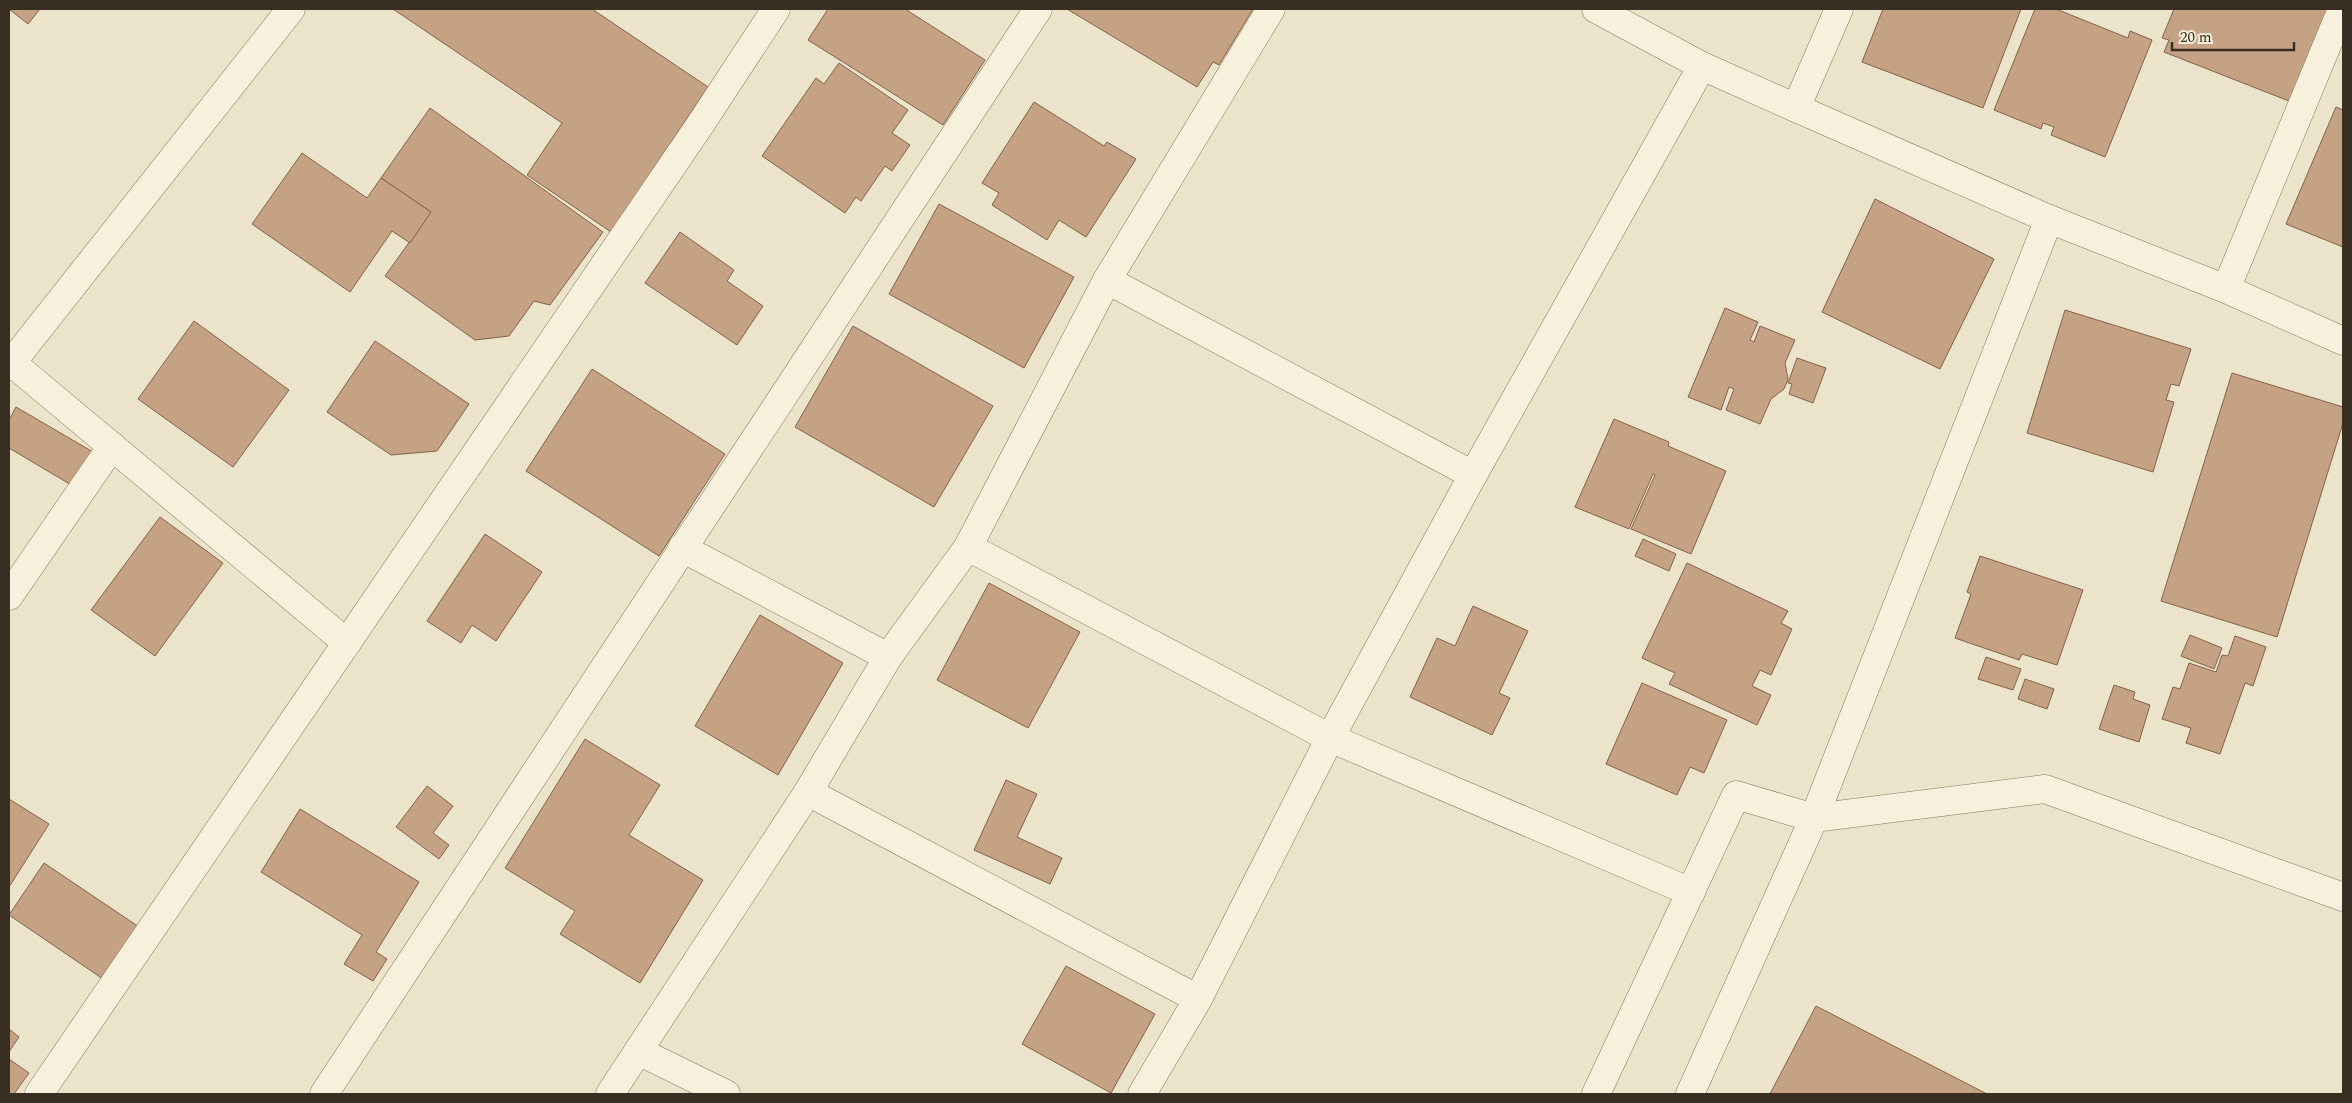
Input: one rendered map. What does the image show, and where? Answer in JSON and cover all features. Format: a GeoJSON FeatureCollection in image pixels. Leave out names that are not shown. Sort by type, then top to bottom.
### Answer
{"type":"FeatureCollection","features":[{"type":"Feature","properties":{"kind":"street"},"geometry":{"type":"LineString","coordinates":[[292,9],[10,364],[112,446],[347,642]]}},
{"type":"Feature","properties":{"kind":"street"},"geometry":{"type":"LineString","coordinates":[[39,1094],[694,133],[776,9]]}},
{"type":"Feature","properties":{"kind":"street"},"geometry":{"type":"LineString","coordinates":[[324,1094],[1038,9]]}},
{"type":"Feature","properties":{"kind":"street"},"geometry":{"type":"LineString","coordinates":[[610,1094],[808,792],[888,657],[968,547],[1107,280],[1271,9]]}},
{"type":"Feature","properties":{"kind":"street"},"geometry":{"type":"LineString","coordinates":[[1596,9],[1702,66],[1796,108],[2049,219],[2226,290],[2343,341]]}},
{"type":"Feature","properties":{"kind":"street"},"geometry":{"type":"LineString","coordinates":[[1796,108],[1839,9]]}},
{"type":"Feature","properties":{"kind":"street"},"geometry":{"type":"LineString","coordinates":[[2226,290],[2342,9]]}},
{"type":"Feature","properties":{"kind":"street"},"geometry":{"type":"LineString","coordinates":[[1142,1094],[1198,999],[1330,738],[1473,475],[1702,66]]}},
{"type":"Feature","properties":{"kind":"street"},"geometry":{"type":"LineString","coordinates":[[1690,1094],[1814,818],[2049,219]]}},
{"type":"Feature","properties":{"kind":"street"},"geometry":{"type":"LineString","coordinates":[[1107,280],[1473,475]]}},
{"type":"Feature","properties":{"kind":"street"},"geometry":{"type":"LineString","coordinates":[[9,596],[112,446]]}},
{"type":"Feature","properties":{"kind":"street"},"geometry":{"type":"LineString","coordinates":[[968,547],[1330,738],[1691,892]]}},
{"type":"Feature","properties":{"kind":"street"},"geometry":{"type":"LineString","coordinates":[[682,548],[888,657]]}},
{"type":"Feature","properties":{"kind":"street"},"geometry":{"type":"LineString","coordinates":[[1596,1094],[1736,795],[1814,818],[2046,789],[2343,897]]}},
{"type":"Feature","properties":{"kind":"street"},"geometry":{"type":"LineString","coordinates":[[808,792],[1198,999]]}},
{"type":"Feature","properties":{"kind":"street"},"geometry":{"type":"LineString","coordinates":[[638,1051],[726,1094]]}},
{"type":"Feature","properties":{"kind":"building"},"geometry":{"type":"Polygon","coordinates":[[[9,9],[40,9],[28,24],[9,9]]]}},
{"type":"Feature","properties":{"kind":"building"},"geometry":{"type":"Polygon","coordinates":[[[393,9],[592,9],[708,87],[611,232],[527,175],[562,123],[393,9]]]}},
{"type":"Feature","properties":{"kind":"building"},"geometry":{"type":"Polygon","coordinates":[[[828,9],[905,9],[985,60],[943,125],[808,40],[828,9]]]}},
{"type":"Feature","properties":{"kind":"building"},"geometry":{"type":"Polygon","coordinates":[[[1067,9],[1253,9],[1219,65],[1213,62],[1197,87],[1067,9]]]}},
{"type":"Feature","properties":{"kind":"building"},"geometry":{"type":"Polygon","coordinates":[[[1883,9],[2021,9],[1983,108],[1862,62],[1883,9]]]}},
{"type":"Feature","properties":{"kind":"building"},"geometry":{"type":"Polygon","coordinates":[[[2035,9],[2056,9],[2128,38],[2130,31],[2152,40],[2105,157],[2051,135],[2054,127],[2043,123],[2041,129],[1994,110],[2035,9]]]}},
{"type":"Feature","properties":{"kind":"building"},"geometry":{"type":"Polygon","coordinates":[[[2174,9],[2332,9],[2294,103],[2164,52],[2169,40],[2162,38],[2174,9]]]}},
{"type":"Feature","properties":{"kind":"building"},"geometry":{"type":"Polygon","coordinates":[[[839,63],[908,110],[892,133],[910,145],[892,171],[885,166],[861,201],[856,197],[845,213],[762,156],[816,78],[824,84],[839,63]]]}},
{"type":"Feature","properties":{"kind":"building"},"geometry":{"type":"Polygon","coordinates":[[[1034,102],[1104,146],[1107,142],[1136,159],[1086,237],[1059,220],[1047,240],[992,205],[999,193],[982,183],[1034,102]]]}},
{"type":"Feature","properties":{"kind":"building"},"geometry":{"type":"Polygon","coordinates":[[[2336,107],[2343,110],[2343,247],[2286,224],[2336,107]]]}},
{"type":"Feature","properties":{"kind":"building"},"geometry":{"type":"Polygon","coordinates":[[[430,108],[603,232],[550,305],[534,301],[509,336],[475,340],[385,276],[431,212],[381,178],[430,108]]]}},
{"type":"Feature","properties":{"kind":"building"},"geometry":{"type":"Polygon","coordinates":[[[302,153],[367,198],[381,178],[431,212],[410,243],[392,231],[350,292],[252,224],[302,153]]]}},
{"type":"Feature","properties":{"kind":"building"},"geometry":{"type":"Polygon","coordinates":[[[1875,199],[1994,259],[1940,369],[1822,312],[1875,199]]]}},
{"type":"Feature","properties":{"kind":"building"},"geometry":{"type":"Polygon","coordinates":[[[939,204],[1074,277],[1024,368],[889,294],[939,204]]]}},
{"type":"Feature","properties":{"kind":"building"},"geometry":{"type":"Polygon","coordinates":[[[680,232],[734,270],[727,281],[763,306],[737,345],[645,283],[680,232]]]}},
{"type":"Feature","properties":{"kind":"building"},"geometry":{"type":"Polygon","coordinates":[[[1725,308],[1758,322],[1750,340],[1754,342],[1760,326],[1795,340],[1785,363],[1788,379],[1784,389],[1771,399],[1760,424],[1726,410],[1734,389],[1729,387],[1721,410],[1688,397],[1725,308]]]}},
{"type":"Feature","properties":{"kind":"building"},"geometry":{"type":"Polygon","coordinates":[[[2065,310],[2191,349],[2179,386],[2171,384],[2166,400],[2174,402],[2153,472],[2027,433],[2065,310]]]}},
{"type":"Feature","properties":{"kind":"building"},"geometry":{"type":"Polygon","coordinates":[[[194,321],[289,390],[233,467],[138,399],[194,321]]]}},
{"type":"Feature","properties":{"kind":"building"},"geometry":{"type":"Polygon","coordinates":[[[853,326],[993,406],[934,507],[795,427],[853,326]]]}},
{"type":"Feature","properties":{"kind":"building"},"geometry":{"type":"Polygon","coordinates":[[[375,341],[469,404],[437,451],[391,455],[327,412],[375,341]]]}},
{"type":"Feature","properties":{"kind":"building"},"geometry":{"type":"Polygon","coordinates":[[[1797,358],[1826,368],[1813,403],[1789,394],[1792,384],[1788,383],[1797,358]]]}},
{"type":"Feature","properties":{"kind":"building"},"geometry":{"type":"Polygon","coordinates":[[[592,369],[725,454],[659,556],[526,471],[592,369]]]}},
{"type":"Feature","properties":{"kind":"building"},"geometry":{"type":"Polygon","coordinates":[[[2232,373],[2343,407],[2343,423],[2277,637],[2161,601],[2232,373]]]}},
{"type":"Feature","properties":{"kind":"building"},"geometry":{"type":"Polygon","coordinates":[[[16,407],[93,452],[73,486],[9,448],[9,420],[16,407]]]}},
{"type":"Feature","properties":{"kind":"building"},"geometry":{"type":"Polygon","coordinates":[[[1614,419],[1669,442],[1668,446],[1726,471],[1691,554],[1631,529],[1655,475],[1653,474],[1629,529],[1575,507],[1614,419]]]}},
{"type":"Feature","properties":{"kind":"building"},"geometry":{"type":"Polygon","coordinates":[[[160,517],[223,563],[155,656],[91,610],[160,517]]]}},
{"type":"Feature","properties":{"kind":"building"},"geometry":{"type":"Polygon","coordinates":[[[485,534],[542,572],[496,641],[472,625],[461,643],[427,621],[485,534]]]}},
{"type":"Feature","properties":{"kind":"building"},"geometry":{"type":"Polygon","coordinates":[[[1643,539],[1676,554],[1669,571],[1635,556],[1643,539]]]}},
{"type":"Feature","properties":{"kind":"building"},"geometry":{"type":"Polygon","coordinates":[[[1980,556],[2083,590],[2057,665],[2022,654],[2019,660],[1955,638],[1971,594],[1967,592],[1980,556]]]}},
{"type":"Feature","properties":{"kind":"building"},"geometry":{"type":"Polygon","coordinates":[[[1687,563],[1788,611],[1781,623],[1792,629],[1771,675],[1760,670],[1752,686],[1771,695],[1757,725],[1669,684],[1675,673],[1642,658],[1687,563]]]}},
{"type":"Feature","properties":{"kind":"building"},"geometry":{"type":"Polygon","coordinates":[[[989,583],[1080,632],[1028,728],[937,680],[989,583]]]}},
{"type":"Feature","properties":{"kind":"building"},"geometry":{"type":"Polygon","coordinates":[[[1473,606],[1528,631],[1499,693],[1510,698],[1492,735],[1410,697],[1437,638],[1455,646],[1473,606]]]}},
{"type":"Feature","properties":{"kind":"building"},"geometry":{"type":"Polygon","coordinates":[[[760,615],[843,663],[778,775],[695,726],[760,615]]]}},
{"type":"Feature","properties":{"kind":"building"},"geometry":{"type":"Polygon","coordinates":[[[2190,635],[2222,648],[2214,669],[2181,656],[2190,635]]]}},
{"type":"Feature","properties":{"kind":"building"},"geometry":{"type":"Polygon","coordinates":[[[2235,636],[2266,647],[2253,686],[2245,683],[2220,754],[2186,743],[2191,728],[2162,719],[2173,687],[2180,689],[2189,663],[2216,672],[2222,655],[2228,656],[2235,636]]]}},
{"type":"Feature","properties":{"kind":"building"},"geometry":{"type":"Polygon","coordinates":[[[1986,657],[2021,669],[2013,690],[1978,679],[1986,657]]]}},
{"type":"Feature","properties":{"kind":"building"},"geometry":{"type":"Polygon","coordinates":[[[2025,679],[2054,689],[2047,709],[2018,699],[2025,679]]]}},
{"type":"Feature","properties":{"kind":"building"},"geometry":{"type":"Polygon","coordinates":[[[1642,683],[1727,720],[1704,773],[1690,767],[1677,795],[1606,764],[1642,683]]]}},
{"type":"Feature","properties":{"kind":"building"},"geometry":{"type":"Polygon","coordinates":[[[2114,685],[2135,692],[2133,699],[2150,705],[2139,742],[2099,729],[2114,685]]]}},
{"type":"Feature","properties":{"kind":"building"},"geometry":{"type":"Polygon","coordinates":[[[585,739],[660,785],[629,835],[703,880],[640,983],[560,934],[575,911],[505,868],[585,739]]]}},
{"type":"Feature","properties":{"kind":"building"},"geometry":{"type":"Polygon","coordinates":[[[1006,780],[1037,794],[1017,837],[1062,858],[1050,884],[974,850],[1006,780]]]}},
{"type":"Feature","properties":{"kind":"building"},"geometry":{"type":"Polygon","coordinates":[[[427,786],[453,806],[433,833],[449,845],[439,859],[396,827],[427,786]]]}},
{"type":"Feature","properties":{"kind":"building"},"geometry":{"type":"Polygon","coordinates":[[[9,799],[49,824],[9,887],[9,799]]]}},
{"type":"Feature","properties":{"kind":"building"},"geometry":{"type":"Polygon","coordinates":[[[300,809],[419,882],[376,952],[387,959],[373,981],[344,964],[362,935],[261,872],[300,809]]]}},
{"type":"Feature","properties":{"kind":"building"},"geometry":{"type":"Polygon","coordinates":[[[44,863],[139,927],[103,979],[9,915],[44,863]]]}},
{"type":"Feature","properties":{"kind":"building"},"geometry":{"type":"Polygon","coordinates":[[[1066,966],[1155,1014],[1111,1093],[1022,1044],[1066,966]]]}},
{"type":"Feature","properties":{"kind":"building"},"geometry":{"type":"Polygon","coordinates":[[[1816,1006],[1987,1094],[1770,1094],[1816,1006]]]}},
{"type":"Feature","properties":{"kind":"building"},"geometry":{"type":"Polygon","coordinates":[[[9,1029],[19,1037],[9,1052],[9,1029]]]}},
{"type":"Feature","properties":{"kind":"building"},"geometry":{"type":"Polygon","coordinates":[[[9,1059],[29,1073],[14,1094],[9,1094],[9,1059]]]}}]}
